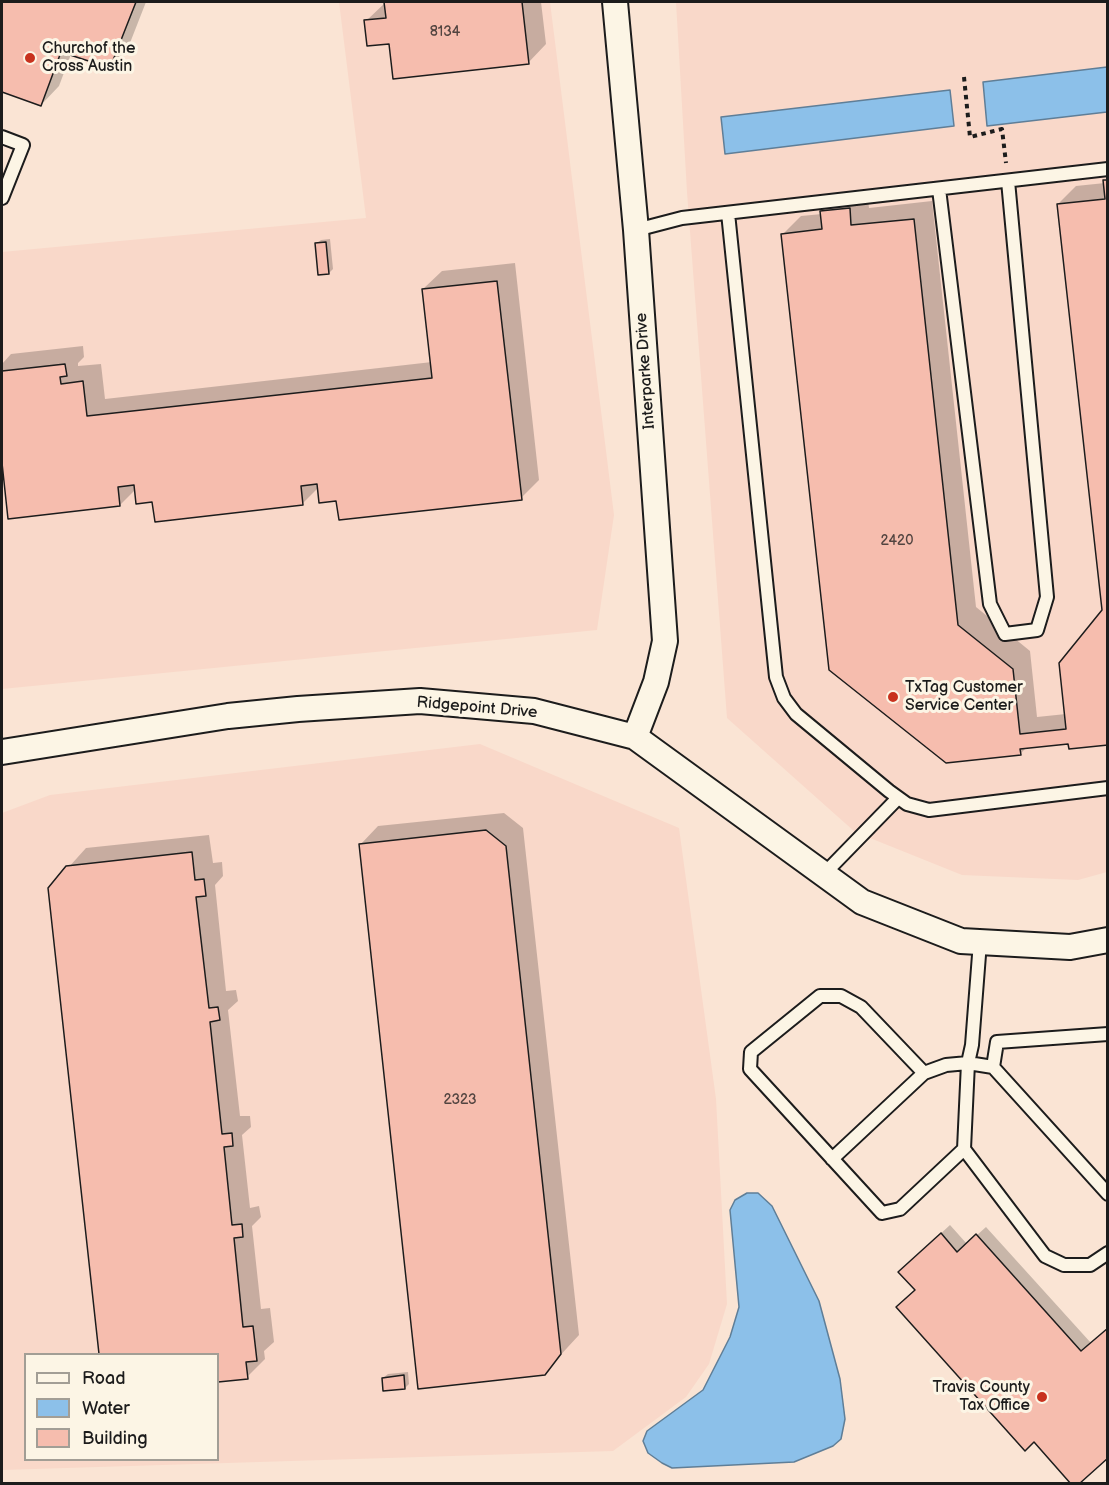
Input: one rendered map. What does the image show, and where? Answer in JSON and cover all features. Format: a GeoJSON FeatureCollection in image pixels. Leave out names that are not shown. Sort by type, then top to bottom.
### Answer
{"type":"FeatureCollection","features":[{"type":"Feature","properties":{"kind":"street","name":"Interparke Drive"},"geometry":{"type":"LineString","coordinates":[[615,2],[636,230],[665,641],[656,682],[635,737]]}},
{"type":"Feature","properties":{"kind":"street","name":"Ridgepoint Drive"},"geometry":{"type":"LineString","coordinates":[[2,752],[228,716],[298,709],[420,701],[534,711],[635,737],[862,902],[961,941],[1070,947],[1107,939]]}},
{"type":"Feature","properties":{"kind":"lane"},"geometry":{"type":"LineString","coordinates":[[2,136],[23,145],[2,198]]}},
{"type":"Feature","properties":{"kind":"lane"},"geometry":{"type":"LineString","coordinates":[[636,230],[682,218],[1107,169]]}},
{"type":"Feature","properties":{"kind":"lane"},"geometry":{"type":"LineString","coordinates":[[939,189],[990,604],[1005,634],[1026,632],[1037,630],[1047,597],[1008,181]]}},
{"type":"Feature","properties":{"kind":"lane"},"geometry":{"type":"LineString","coordinates":[[728,213],[776,677],[784,698],[796,714],[907,804],[929,810],[1107,788]]}},
{"type":"Feature","properties":{"kind":"lane"},"geometry":{"type":"LineString","coordinates":[[824,874],[898,798]]}},
{"type":"Feature","properties":{"kind":"lane"},"geometry":{"type":"LineString","coordinates":[[980,942],[972,1045],[968,1063],[964,1149],[1045,1256],[1064,1265],[1090,1265],[1107,1253]]}},
{"type":"Feature","properties":{"kind":"lane"},"geometry":{"type":"LineString","coordinates":[[924,1073],[861,1007],[841,996],[820,996],[751,1052],[750,1069],[882,1213],[900,1209],[964,1149]]}},
{"type":"Feature","properties":{"kind":"lane"},"geometry":{"type":"LineString","coordinates":[[993,1067],[998,1042],[1107,1034]]}},
{"type":"Feature","properties":{"kind":"lane"},"geometry":{"type":"LineString","coordinates":[[832,1159],[924,1073],[946,1065],[968,1063],[993,1067],[1107,1194]]}},
{"type":"Feature","properties":{"kind":"path"},"geometry":{"type":"LineString","coordinates":[[964,77],[970,137],[1002,129],[1008,181]]}},
{"type":"Feature","properties":{"kind":"shaded area"},"geometry":{"type":"Polygon","coordinates":[[[339,2],[550,2],[614,515],[597,630],[2,689],[2,252],[366,218],[339,2]]]}},
{"type":"Feature","properties":{"kind":"shaded area"},"geometry":{"type":"Polygon","coordinates":[[[676,2],[1107,2],[1107,872],[1078,880],[962,875],[855,832],[727,718],[687,192],[676,2]]]}},
{"type":"Feature","properties":{"kind":"shaded area"},"geometry":{"type":"Polygon","coordinates":[[[480,744],[679,828],[716,1099],[727,1304],[709,1364],[686,1397],[613,1451],[2,1470],[2,813],[50,795],[480,744]]]}},
{"type":"Feature","properties":{"kind":"water"},"geometry":{"type":"Polygon","coordinates":[[[1107,67],[1107,112],[987,126],[983,82],[1107,67]]]}},
{"type":"Feature","properties":{"kind":"water"},"geometry":{"type":"Polygon","coordinates":[[[950,90],[954,126],[725,154],[721,117],[950,90]]]}},
{"type":"Feature","properties":{"kind":"water"},"geometry":{"type":"Polygon","coordinates":[[[747,1193],[758,1193],[772,1206],[819,1301],[840,1379],[845,1419],[841,1439],[833,1446],[794,1462],[672,1468],[648,1453],[643,1441],[647,1431],[703,1390],[730,1337],[739,1307],[730,1210],[735,1200],[747,1193]]]}},
{"type":"Feature","properties":{"kind":"building","name":"Churchof the Cross Austin"},"geometry":{"type":"Polygon","coordinates":[[[2,2],[136,2],[110,68],[61,52],[41,106],[2,92],[2,2]]]}},
{"type":"Feature","properties":{"kind":"building"},"geometry":{"type":"Polygon","coordinates":[[[384,2],[522,2],[529,64],[393,79],[389,44],[367,46],[364,20],[386,18],[384,2]]]}},
{"type":"Feature","properties":{"kind":"building"},"geometry":{"type":"Polygon","coordinates":[[[1103,180],[1108,180],[1108,745],[1069,749],[1068,744],[1020,749],[1021,755],[946,763],[829,670],[781,234],[822,229],[820,211],[850,208],[851,225],[914,219],[958,625],[1013,669],[1020,734],[1066,729],[1059,663],[1102,610],[1057,204],[1105,199],[1103,180]]]}},
{"type":"Feature","properties":{"kind":"building"},"geometry":{"type":"Polygon","coordinates":[[[326,242],[329,274],[318,275],[315,243],[326,242]]]}},
{"type":"Feature","properties":{"kind":"building"},"geometry":{"type":"Polygon","coordinates":[[[497,281],[522,500],[339,520],[336,501],[319,503],[317,484],[301,486],[303,505],[155,522],[152,502],[136,504],[134,485],[118,487],[120,506],[8,519],[2,463],[2,371],[65,364],[67,376],[60,377],[61,384],[83,381],[87,416],[432,378],[422,289],[497,281]]]}},
{"type":"Feature","properties":{"kind":"building"},"geometry":{"type":"Polygon","coordinates":[[[486,830],[506,846],[561,1354],[545,1375],[418,1389],[359,844],[486,830]]]}},
{"type":"Feature","properties":{"kind":"building"},"geometry":{"type":"Polygon","coordinates":[[[192,852],[195,880],[204,879],[206,896],[196,897],[209,1008],[218,1007],[220,1020],[210,1022],[222,1134],[232,1133],[233,1146],[224,1147],[232,1225],[242,1224],[243,1237],[234,1238],[243,1327],[253,1326],[257,1361],[246,1362],[248,1379],[219,1382],[219,1353],[99,1353],[48,888],[66,866],[192,852]]]}},
{"type":"Feature","properties":{"kind":"building","name":"Travis County Tax Office"},"geometry":{"type":"Polygon","coordinates":[[[941,1233],[957,1252],[976,1234],[1081,1351],[1108,1328],[1108,1458],[1079,1484],[1071,1484],[1034,1442],[1025,1451],[896,1307],[915,1290],[898,1272],[941,1233]]]}},
{"type":"Feature","properties":{"kind":"building"},"geometry":{"type":"Polygon","coordinates":[[[404,1375],[405,1389],[383,1391],[382,1378],[404,1375]]]}},
{"type":"Feature","properties":{"kind":"place","name":"Churchof the Cross Austin"},"geometry":{"type":"Point","coordinates":[30,58]}},
{"type":"Feature","properties":{"kind":"place","name":"TxTag Customer Service Center"},"geometry":{"type":"Point","coordinates":[893,697]}},
{"type":"Feature","properties":{"kind":"place","name":"Travis County Tax Office"},"geometry":{"type":"Point","coordinates":[1042,1397]}}]}
